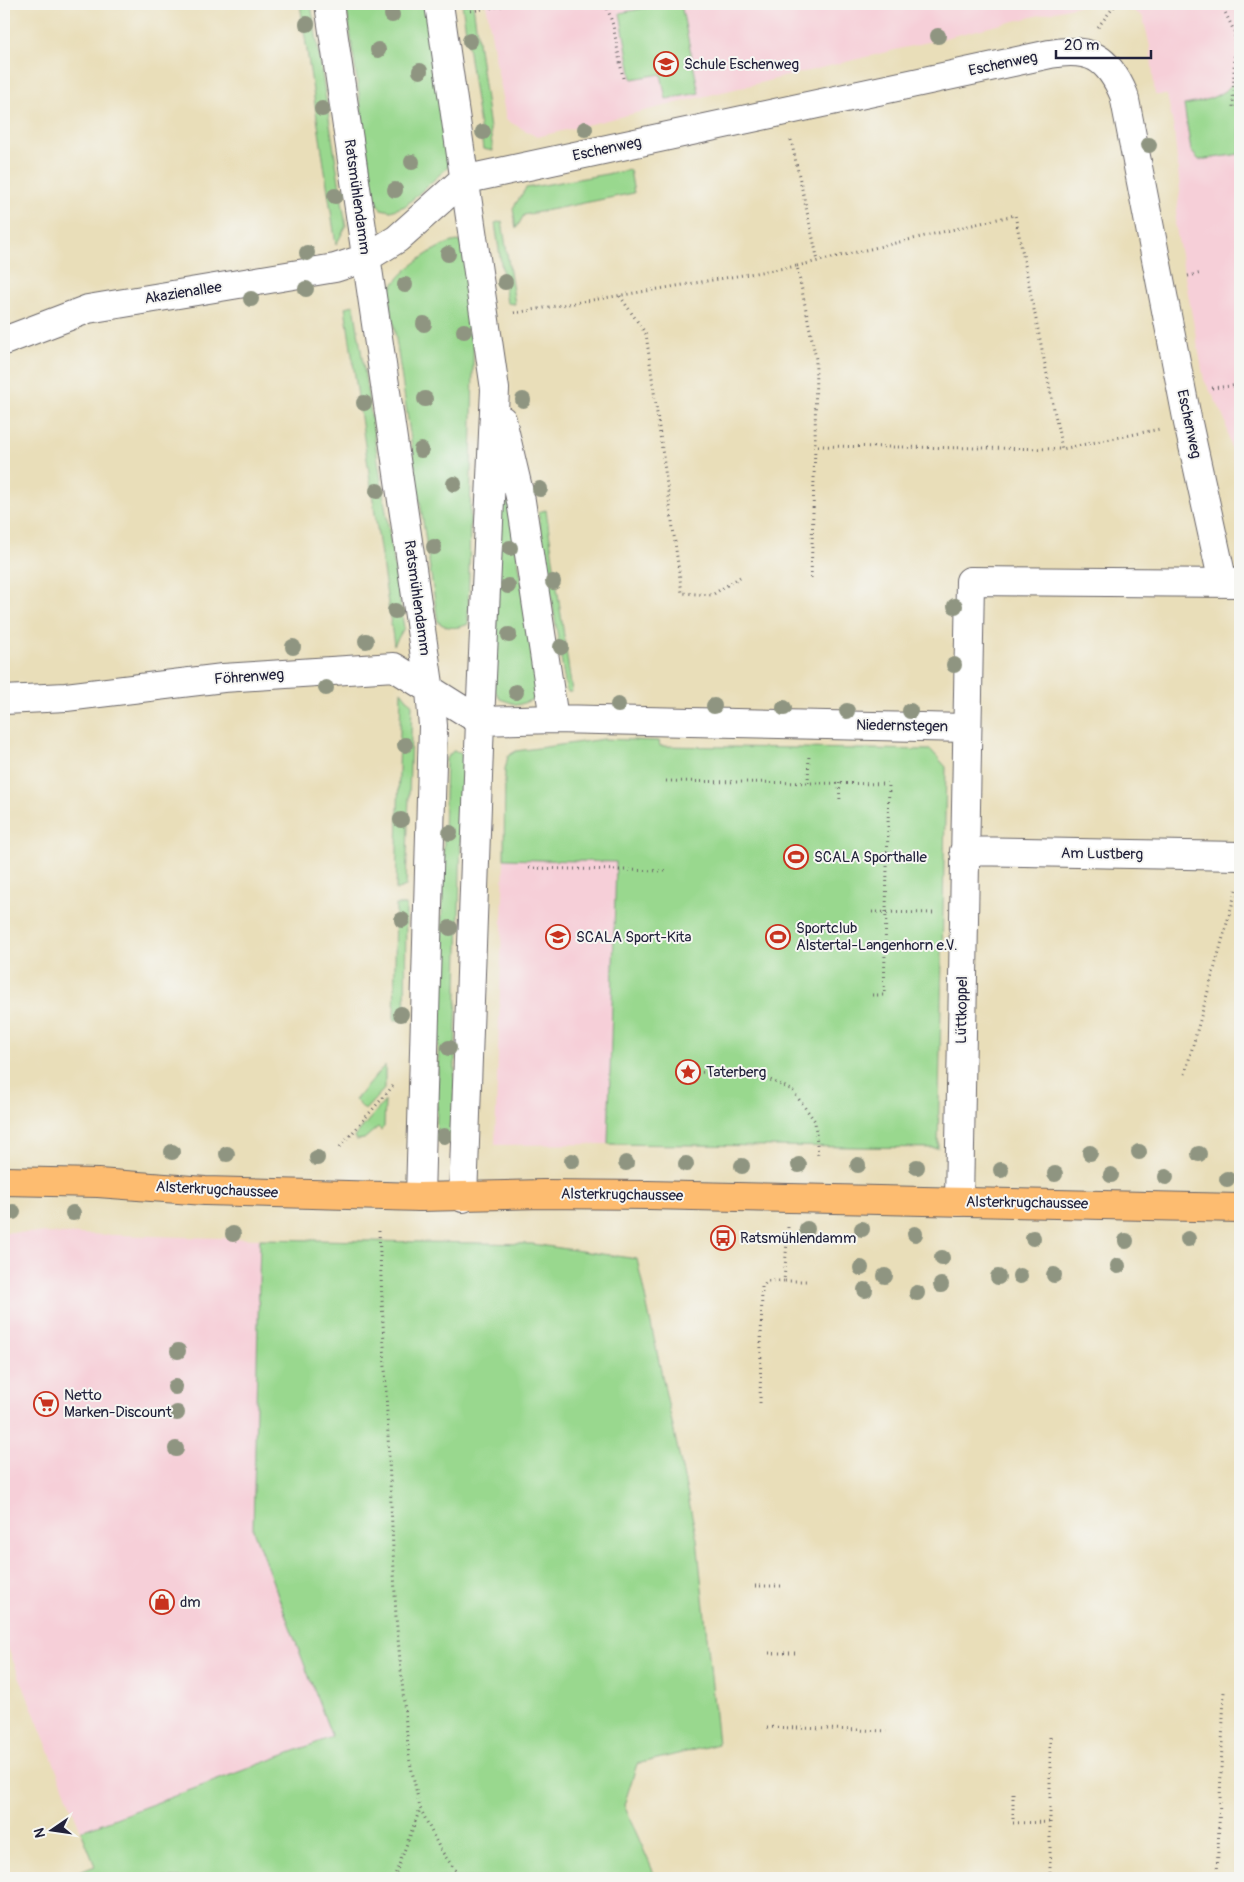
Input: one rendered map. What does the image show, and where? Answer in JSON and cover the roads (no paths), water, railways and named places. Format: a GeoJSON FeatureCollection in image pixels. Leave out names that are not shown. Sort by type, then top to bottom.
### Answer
{"type":"FeatureCollection","features":[{"type":"Feature","properties":{"kind":"main road","name":"Alsterkrugchaussee"},"geometry":{"type":"LineString","coordinates":[[4,1181],[98,1183],[206,1191],[463,1198],[543,1194],[1240,1208]]}},
{"type":"Feature","properties":{"kind":"street","name":"Ratsmühlendamm"},"geometry":{"type":"LineString","coordinates":[[329,4],[430,691],[433,726],[420,1197]]}},
{"type":"Feature","properties":{"kind":"street"},"geometry":{"type":"LineString","coordinates":[[439,4],[463,180],[495,388],[521,502],[554,719]]}},
{"type":"Feature","properties":{"kind":"street","name":"Eschenweg"},"geometry":{"type":"LineString","coordinates":[[463,180],[1069,51],[1096,56],[1110,68],[1124,94],[1188,424],[1232,583]]}},
{"type":"Feature","properties":{"kind":"street","name":"Akazienallee"},"geometry":{"type":"LineString","coordinates":[[4,340],[88,309],[335,268],[366,258],[397,240],[463,180]]}},
{"type":"Feature","properties":{"kind":"street"},"geometry":{"type":"LineString","coordinates":[[463,1198],[480,721],[495,388]]}},
{"type":"Feature","properties":{"kind":"street","name":"Niedernstegen"},"geometry":{"type":"LineString","coordinates":[[480,721],[554,719],[966,728],[970,581],[1232,583]]}},
{"type":"Feature","properties":{"kind":"street","name":"Föhrenweg"},"geometry":{"type":"LineString","coordinates":[[4,700],[66,697],[223,678],[394,667],[480,721]]}},
{"type":"Feature","properties":{"kind":"street","name":"Lüttkoppel"},"geometry":{"type":"LineString","coordinates":[[959,1202],[966,728]]}},
{"type":"Feature","properties":{"kind":"street","name":"Am Lustberg"},"geometry":{"type":"LineString","coordinates":[[964,851],[1240,856]]}},
{"type":"Feature","properties":{"kind":"place","name":"Schule Eschenweg"},"geometry":{"type":"Point","coordinates":[666,64]}},
{"type":"Feature","properties":{"kind":"place","name":"SCALA Sporthalle"},"geometry":{"type":"Point","coordinates":[796,857]}},
{"type":"Feature","properties":{"kind":"place","name":"SCALA Sport-Kita"},"geometry":{"type":"Point","coordinates":[558,937]}},
{"type":"Feature","properties":{"kind":"place","name":"Sportclub Alstertal-Langenhorn e.V."},"geometry":{"type":"Point","coordinates":[778,937]}},
{"type":"Feature","properties":{"kind":"place","name":"Taterberg"},"geometry":{"type":"Point","coordinates":[688,1072]}},
{"type":"Feature","properties":{"kind":"place","name":"Ratsmühlendamm"},"geometry":{"type":"Point","coordinates":[723,1238]}},
{"type":"Feature","properties":{"kind":"place","name":"Netto Marken-Discount"},"geometry":{"type":"Point","coordinates":[46,1404]}},
{"type":"Feature","properties":{"kind":"place","name":"dm"},"geometry":{"type":"Point","coordinates":[162,1602]}}]}
